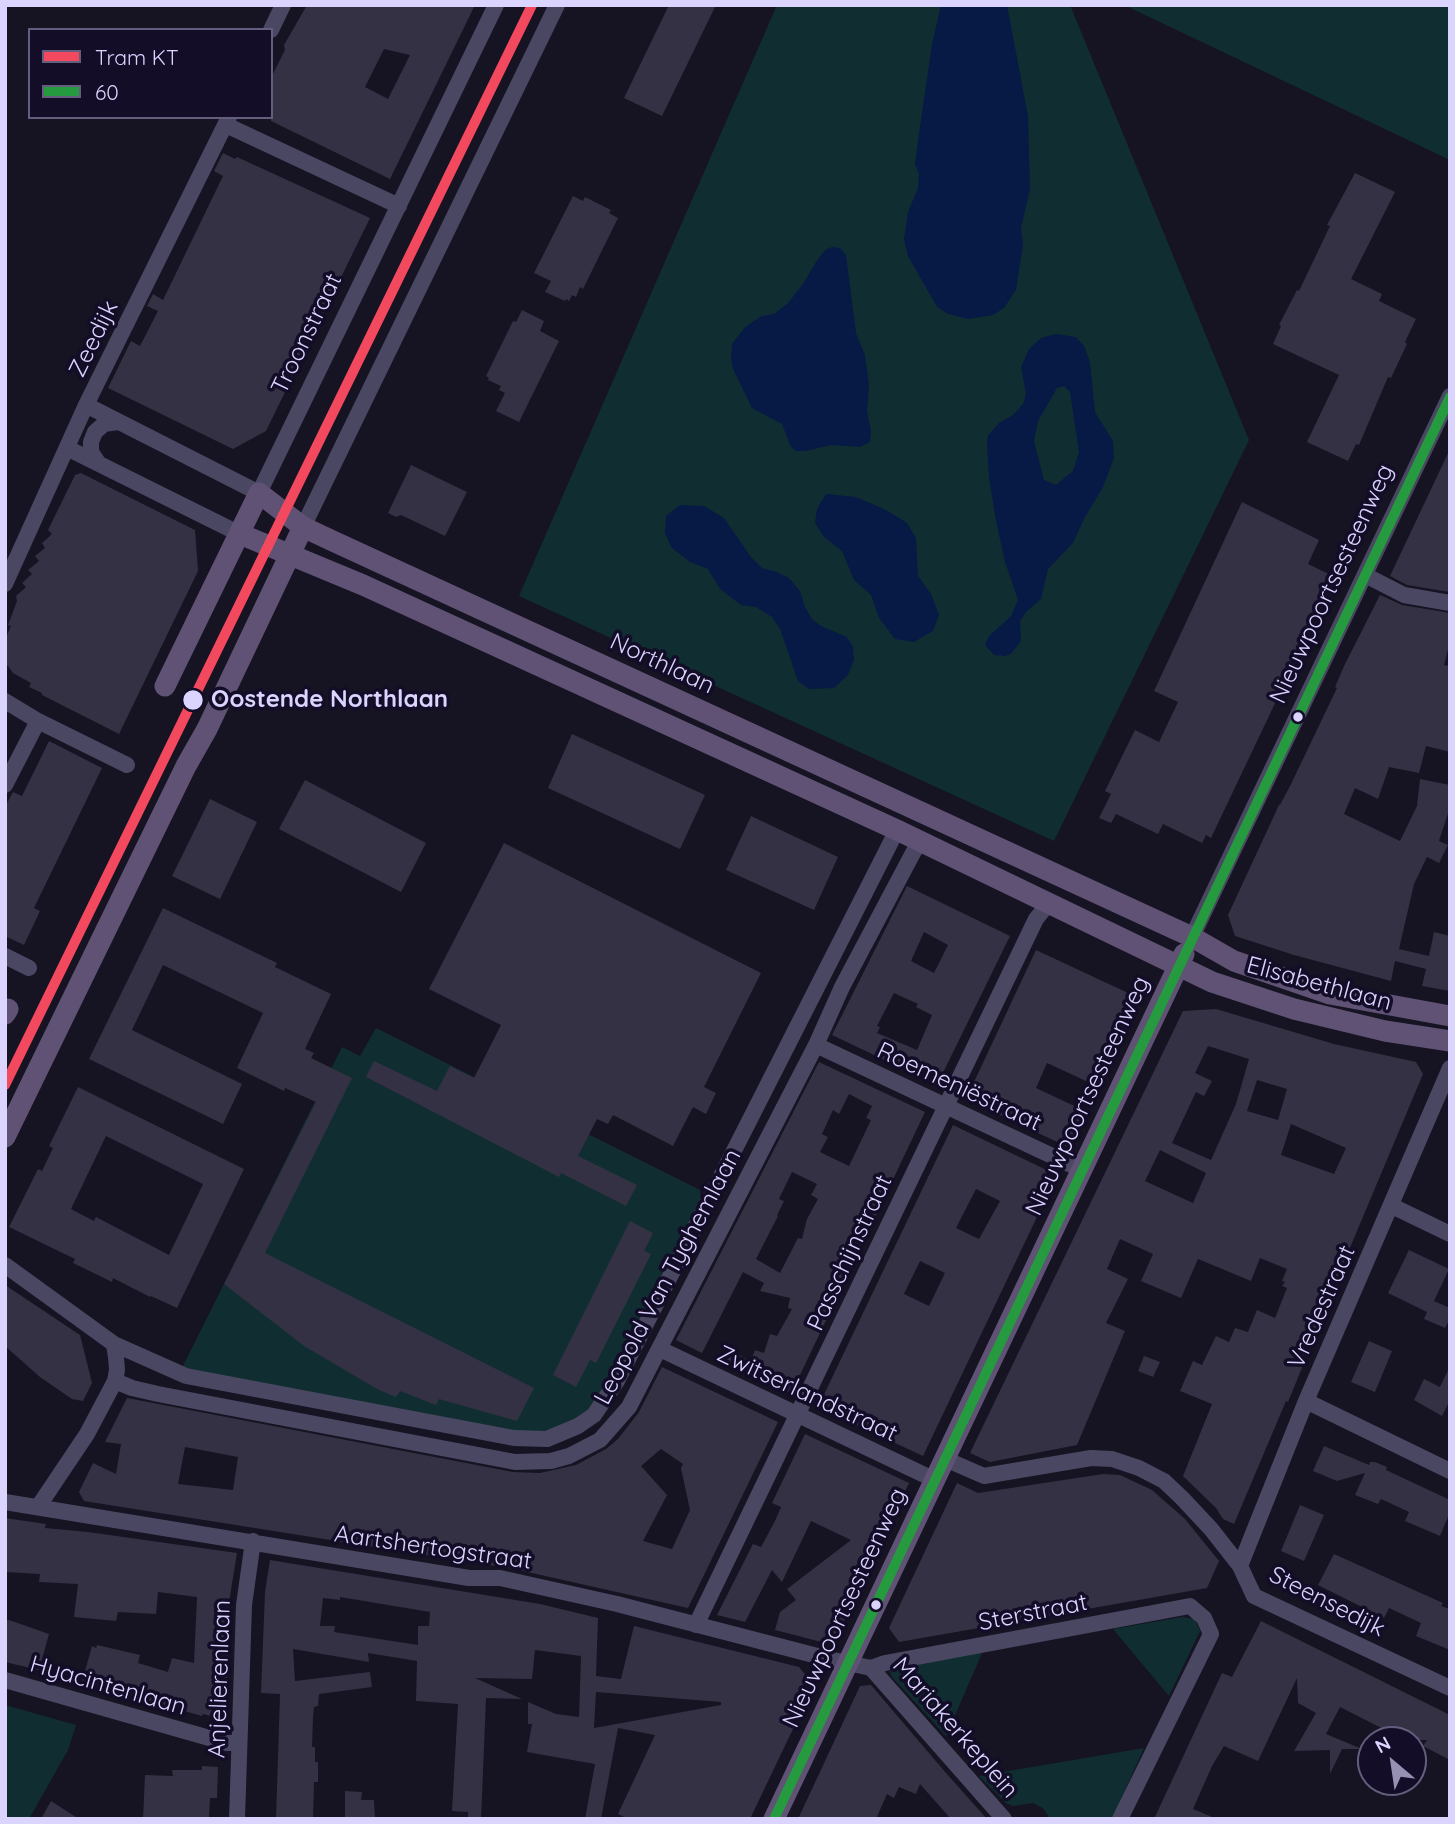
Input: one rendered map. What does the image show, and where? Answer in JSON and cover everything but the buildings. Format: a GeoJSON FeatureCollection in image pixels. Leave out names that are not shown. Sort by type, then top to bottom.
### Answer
{"type":"FeatureCollection","features":[{"type":"Feature","properties":{"kind":"main road","name":"Northlaan"},"geometry":{"type":"LineString","coordinates":[[259,493],[303,527],[1192,937]]}},
{"type":"Feature","properties":{"kind":"main road","name":"Troonstraat"},"geometry":{"type":"LineString","coordinates":[[165,686],[259,493]]}},
{"type":"Feature","properties":{"kind":"main road"},"geometry":{"type":"LineString","coordinates":[[5,1137],[182,773],[214,717],[303,527]]}},
{"type":"Feature","properties":{"kind":"main road"},"geometry":{"type":"LineString","coordinates":[[240,534],[375,590],[897,830],[1179,966]]}},
{"type":"Feature","properties":{"kind":"main road","name":"Nieuwpoortsesteenweg"},"geometry":{"type":"LineString","coordinates":[[774,1819],[1192,937]]}},
{"type":"Feature","properties":{"kind":"main road","name":"Elisabethlaan"},"geometry":{"type":"LineString","coordinates":[[1192,937],[1234,961],[1330,994],[1450,1016]]}},
{"type":"Feature","properties":{"kind":"main road","name":"Elisabethlaan"},"geometry":{"type":"LineString","coordinates":[[1179,966],[1212,982],[1294,1009],[1385,1031],[1450,1041]]}},
{"type":"Feature","properties":{"kind":"street"},"geometry":{"type":"LineString","coordinates":[[272,28],[283,5]]}},
{"type":"Feature","properties":{"kind":"street","name":"Troonstraat"},"geometry":{"type":"LineString","coordinates":[[259,493],[496,5]]}},
{"type":"Feature","properties":{"kind":"street"},"geometry":{"type":"LineString","coordinates":[[303,527],[557,5]]}},
{"type":"Feature","properties":{"kind":"street"},"geometry":{"type":"LineString","coordinates":[[228,121],[399,206]]}},
{"type":"Feature","properties":{"kind":"street","name":"Zeedijk"},"geometry":{"type":"LineString","coordinates":[[5,584],[86,405],[228,121]]}},
{"type":"Feature","properties":{"kind":"street","name":"Nieuwpoortsesteenweg"},"geometry":{"type":"LineString","coordinates":[[1192,937],[1450,396]]}},
{"type":"Feature","properties":{"kind":"street","name":"Northlaan"},"geometry":{"type":"LineString","coordinates":[[86,405],[259,493]]}},
{"type":"Feature","properties":{"kind":"street"},"geometry":{"type":"LineString","coordinates":[[99,464],[92,452],[91,442],[95,432],[104,424],[118,422]]}},
{"type":"Feature","properties":{"kind":"street"},"geometry":{"type":"LineString","coordinates":[[67,448],[240,534]]}},
{"type":"Feature","properties":{"kind":"street"},"geometry":{"type":"LineString","coordinates":[[1365,575],[1405,595],[1450,603]]}},
{"type":"Feature","properties":{"kind":"street"},"geometry":{"type":"LineString","coordinates":[[5,701],[38,721],[127,765]]}},
{"type":"Feature","properties":{"kind":"street"},"geometry":{"type":"LineString","coordinates":[[5,785],[38,721]]}},
{"type":"Feature","properties":{"kind":"street","name":"Leopold Van Tyghemlaan"},"geometry":{"type":"LineString","coordinates":[[5,1265],[114,1344],[186,1376],[514,1438],[547,1439],[578,1426],[594,1415],[617,1381],[897,830]]}},
{"type":"Feature","properties":{"kind":"street","name":"Leopold Van Tyghemlaan"},"geometry":{"type":"LineString","coordinates":[[115,1381],[158,1394],[515,1462],[569,1456],[600,1440],[629,1407],[816,1045],[849,975],[914,851],[921,843]]}},
{"type":"Feature","properties":{"kind":"street","name":"Passchijnstraat"},"geometry":{"type":"LineString","coordinates":[[696,1625],[945,1105],[1036,919],[1049,903]]}},
{"type":"Feature","properties":{"kind":"street"},"geometry":{"type":"LineString","coordinates":[[5,956],[29,968]]}},
{"type":"Feature","properties":{"kind":"street","name":"Roemeniëstraat"},"geometry":{"type":"LineString","coordinates":[[816,1045],[1083,1170]]}},
{"type":"Feature","properties":{"kind":"street","name":"Vredestraat"},"geometry":{"type":"LineString","coordinates":[[1240,1566],[1306,1401],[1450,1068]]}},
{"type":"Feature","properties":{"kind":"street"},"geometry":{"type":"LineString","coordinates":[[1392,1206],[1450,1234]]}},
{"type":"Feature","properties":{"kind":"street"},"geometry":{"type":"LineString","coordinates":[[38,1507],[87,1434],[115,1381],[117,1370],[114,1344]]}},
{"type":"Feature","properties":{"kind":"street","name":"Zwitserlandstraat"},"geometry":{"type":"LineString","coordinates":[[660,1349],[935,1480]]}},
{"type":"Feature","properties":{"kind":"street"},"geometry":{"type":"LineString","coordinates":[[1306,1401],[1450,1471]]}},
{"type":"Feature","properties":{"kind":"street","name":"Steensedijk"},"geometry":{"type":"LineString","coordinates":[[945,1459],[984,1476],[1091,1458],[1112,1459],[1139,1468],[1164,1482],[1182,1497],[1240,1566],[1254,1596],[1450,1688]]}},
{"type":"Feature","properties":{"kind":"street","name":"Aartshertogstraat"},"geometry":{"type":"LineString","coordinates":[[5,1502],[469,1578],[500,1578],[617,1604],[848,1662]]}},
{"type":"Feature","properties":{"kind":"street","name":"Anjelierenlaan"},"geometry":{"type":"LineString","coordinates":[[237,1819],[244,1605],[253,1541]]}},
{"type":"Feature","properties":{"kind":"street","name":"Sterstraat"},"geometry":{"type":"LineString","coordinates":[[848,1662],[871,1668],[885,1663],[1191,1606],[1205,1618],[1212,1634],[1121,1819]]}},
{"type":"Feature","properties":{"kind":"street","name":"Mariakerkeplein"},"geometry":{"type":"LineString","coordinates":[[871,1668],[1004,1819]]}},
{"type":"Feature","properties":{"kind":"street","name":"Hyacintenlaan"},"geometry":{"type":"LineString","coordinates":[[5,1680],[227,1743],[239,1743]]}},
{"type":"Feature","properties":{"kind":"green space"},"geometry":{"type":"Polygon","coordinates":[[[777,5],[1070,5],[1249,440],[1054,841],[519,596],[777,5]]]}},
{"type":"Feature","properties":{"kind":"green space"},"geometry":{"type":"Polygon","coordinates":[[[1124,5],[1450,5],[1450,160],[1124,5]]]}},
{"type":"Feature","properties":{"kind":"green space"},"geometry":{"type":"Polygon","coordinates":[[[376,1028],[700,1190],[700,1208],[608,1390],[574,1425],[538,1435],[181,1370],[342,1047],[360,1056],[376,1028]]]}},
{"type":"Feature","properties":{"kind":"green space"},"geometry":{"type":"Polygon","coordinates":[[[1182,1617],[1195,1619],[1200,1631],[1169,1696],[1113,1629],[1182,1617]]]}},
{"type":"Feature","properties":{"kind":"green space"},"geometry":{"type":"Polygon","coordinates":[[[983,1651],[946,1736],[890,1672],[891,1668],[983,1651]]]}},
{"type":"Feature","properties":{"kind":"green space"},"geometry":{"type":"Polygon","coordinates":[[[5,1705],[76,1725],[68,1750],[29,1819],[5,1819],[5,1705]]]}},
{"type":"Feature","properties":{"kind":"green space"},"geometry":{"type":"Polygon","coordinates":[[[1144,1748],[1112,1819],[1050,1819],[1044,1809],[1033,1803],[1013,1806],[1006,1803],[979,1776],[1144,1748]]]}},
{"type":"Feature","properties":{"kind":"water"},"geometry":{"type":"Polygon","coordinates":[[[941,5],[1007,5],[1028,116],[1030,189],[1021,228],[1023,244],[1016,290],[1004,308],[993,315],[968,319],[948,314],[937,307],[908,256],[904,239],[908,212],[918,188],[919,174],[915,164],[932,44],[941,5]]]}},
{"type":"Feature","properties":{"kind":"water"},"geometry":{"type":"Polygon","coordinates":[[[840,248],[846,255],[856,333],[865,355],[869,385],[867,411],[870,442],[860,447],[831,445],[795,451],[782,424],[752,408],[733,369],[732,344],[746,326],[762,316],[774,314],[788,303],[825,250],[840,248]]]}},
{"type":"Feature","properties":{"kind":"water"},"geometry":{"type":"Polygon","coordinates":[[[1056,334],[1076,337],[1084,346],[1090,362],[1095,412],[1113,441],[1114,458],[1103,487],[1073,543],[1048,569],[1041,599],[1020,621],[1021,641],[1011,654],[994,655],[985,645],[989,636],[1011,616],[1018,600],[1005,562],[996,521],[989,478],[988,435],[1023,404],[1026,394],[1021,367],[1029,349],[1041,338],[1056,334]],[[1064,386],[1057,388],[1038,421],[1034,441],[1044,480],[1056,485],[1073,471],[1079,452],[1070,392],[1064,386]]]}},
{"type":"Feature","properties":{"kind":"water"},"geometry":{"type":"Polygon","coordinates":[[[826,494],[856,497],[907,523],[916,538],[918,576],[931,594],[939,615],[933,631],[914,642],[895,639],[879,618],[871,595],[854,580],[842,551],[824,537],[815,523],[817,509],[826,494]]]}},
{"type":"Feature","properties":{"kind":"water"},"geometry":{"type":"Polygon","coordinates":[[[680,505],[704,506],[724,518],[751,557],[762,568],[789,578],[800,591],[812,619],[821,626],[847,637],[853,647],[854,660],[848,675],[834,688],[809,689],[798,681],[780,629],[772,617],[756,607],[741,605],[720,589],[708,569],[690,562],[672,548],[665,533],[666,516],[680,505]]]}},
{"type":"Feature","properties":{"kind":"tram line","name":"KT"},"geometry":{"type":"LineString","coordinates":[[5,1085],[532,5]]}},
{"type":"Feature","properties":{"kind":"transit line","name":"60"},"geometry":{"type":"LineString","coordinates":[[774,1819],[1450,397]]}},
{"type":"Feature","properties":{"kind":"place","name":"Oostende Northlaan"},"geometry":{"type":"Point","coordinates":[193,700]}}]}
